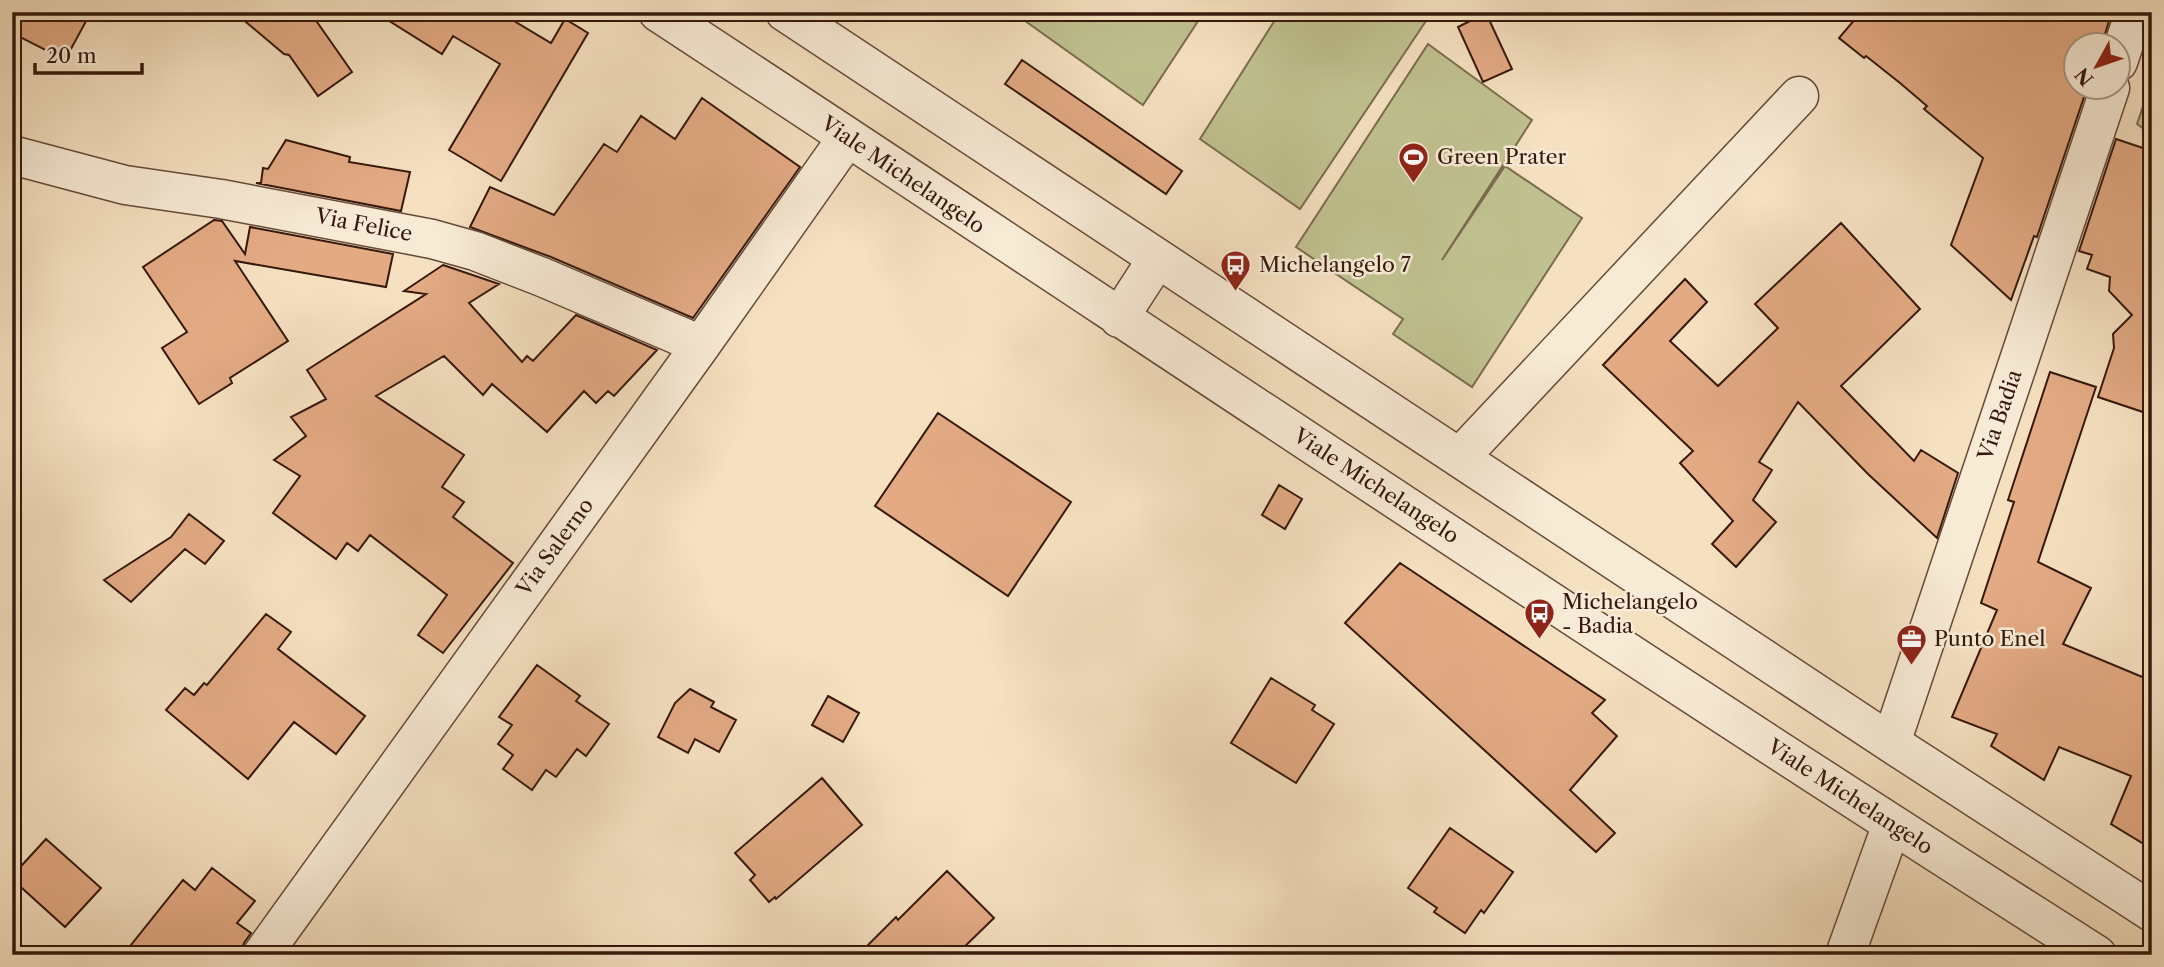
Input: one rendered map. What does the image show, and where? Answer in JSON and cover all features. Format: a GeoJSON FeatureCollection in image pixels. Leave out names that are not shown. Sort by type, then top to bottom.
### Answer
{"type":"FeatureCollection","features":[{"type":"Feature","properties":{"kind":"street","name":"Viale Michelangelo"},"geometry":{"type":"LineString","coordinates":[[659,12],[1119,318],[1892,824],[2097,955]]}},
{"type":"Feature","properties":{"kind":"street"},"geometry":{"type":"LineString","coordinates":[[785,12],[1891,743],[2152,912]]}},
{"type":"Feature","properties":{"kind":"street"},"geometry":{"type":"LineString","coordinates":[[2129,32],[2135,12]]}},
{"type":"Feature","properties":{"kind":"street"},"geometry":{"type":"LineString","coordinates":[[1460,457],[1799,96]]}},
{"type":"Feature","properties":{"kind":"street","name":"Via Badia"},"geometry":{"type":"LineString","coordinates":[[1891,743],[2105,102]]}},
{"type":"Feature","properties":{"kind":"street","name":"Via Salerno"},"geometry":{"type":"LineString","coordinates":[[262,955],[847,138]]}},
{"type":"Feature","properties":{"kind":"street","name":"Via Felice"},"geometry":{"type":"LineString","coordinates":[[12,155],[125,185],[221,199],[432,239],[475,251],[542,277],[701,345]]}},
{"type":"Feature","properties":{"kind":"street"},"geometry":{"type":"LineString","coordinates":[[1119,318],[1157,259]]}},
{"type":"Feature","properties":{"kind":"street"},"geometry":{"type":"LineString","coordinates":[[1845,955],[1892,824]]}},
{"type":"Feature","properties":{"kind":"green space"},"geometry":{"type":"Polygon","coordinates":[[[1025,12],[1204,12],[1143,105],[1021,18],[1025,12]]]}},
{"type":"Feature","properties":{"kind":"green space"},"geometry":{"type":"Polygon","coordinates":[[[1280,12],[1432,12],[1300,209],[1200,139],[1280,12]]]}},
{"type":"Feature","properties":{"kind":"green space","name":"Green Prater"},"geometry":{"type":"Polygon","coordinates":[[[1428,44],[1532,120],[1442,260],[1505,166],[1582,218],[1472,387],[1393,334],[1403,319],[1296,247],[1428,44]]]}},
{"type":"Feature","properties":{"kind":"green space"},"geometry":{"type":"Polygon","coordinates":[[[2152,80],[2152,135],[2137,124],[2152,80]]]}},
{"type":"Feature","properties":{"kind":"building"},"geometry":{"type":"Polygon","coordinates":[[[12,12],[91,12],[65,60],[12,33],[12,12]]]}},
{"type":"Feature","properties":{"kind":"building"},"geometry":{"type":"Polygon","coordinates":[[[234,12],[310,12],[352,72],[318,96],[289,55],[284,54],[234,12]]]}},
{"type":"Feature","properties":{"kind":"building"},"geometry":{"type":"Polygon","coordinates":[[[375,12],[499,12],[551,43],[565,19],[588,33],[501,181],[449,150],[500,64],[453,36],[442,54],[375,12]]]}},
{"type":"Feature","properties":{"kind":"building"},"geometry":{"type":"Polygon","coordinates":[[[1861,12],[2112,12],[2106,32],[2062,32],[2062,102],[2082,102],[2037,237],[2034,236],[2011,300],[1951,245],[1983,158],[1924,109],[1927,106],[1900,83],[1839,38],[1861,12]]]}},
{"type":"Feature","properties":{"kind":"building"},"geometry":{"type":"Polygon","coordinates":[[[1486,13],[1512,69],[1483,82],[1458,27],[1486,13]]]}},
{"type":"Feature","properties":{"kind":"building"},"geometry":{"type":"Polygon","coordinates":[[[1022,60],[1182,171],[1166,194],[1005,84],[1022,60]]]}},
{"type":"Feature","properties":{"kind":"building"},"geometry":{"type":"Polygon","coordinates":[[[702,98],[800,167],[693,318],[551,257],[470,227],[490,187],[554,215],[604,144],[617,152],[641,116],[675,139],[702,98]]]}},
{"type":"Feature","properties":{"kind":"building"},"geometry":{"type":"Polygon","coordinates":[[[2116,139],[2152,151],[2152,415],[2098,397],[2114,348],[2113,334],[2132,315],[2109,291],[2110,277],[2087,269],[2092,255],[2079,251],[2116,139]]]}},
{"type":"Feature","properties":{"kind":"building"},"geometry":{"type":"Polygon","coordinates":[[[286,140],[350,157],[349,162],[410,172],[401,211],[256,183],[261,183],[263,168],[268,169],[286,140]]]}},
{"type":"Feature","properties":{"kind":"building"},"geometry":{"type":"Polygon","coordinates":[[[214,220],[222,221],[245,254],[250,227],[393,254],[386,287],[235,261],[288,341],[230,378],[232,383],[199,404],[162,348],[187,332],[143,267],[214,220]]]}},
{"type":"Feature","properties":{"kind":"building"},"geometry":{"type":"Polygon","coordinates":[[[1841,223],[1920,309],[1841,386],[1914,461],[1921,450],[1958,473],[1937,538],[1868,474],[1798,402],[1759,462],[1772,470],[1753,500],[1776,522],[1736,567],[1712,544],[1733,521],[1680,463],[1693,451],[1603,365],[1685,279],[1707,302],[1670,341],[1718,386],[1778,328],[1755,304],[1841,223]]]}},
{"type":"Feature","properties":{"kind":"building"},"geometry":{"type":"Polygon","coordinates":[[[443,265],[499,284],[469,303],[522,362],[527,356],[533,361],[576,315],[657,350],[614,396],[608,391],[596,403],[584,391],[547,432],[492,384],[483,395],[444,356],[376,396],[464,455],[442,487],[464,502],[453,517],[513,563],[443,653],[418,635],[447,595],[370,535],[358,551],[347,543],[336,559],[273,513],[300,476],[274,460],[306,436],[291,417],[326,399],[307,370],[426,294],[404,291],[443,265]]]}},
{"type":"Feature","properties":{"kind":"building"},"geometry":{"type":"Polygon","coordinates":[[[2050,372],[2096,387],[2038,562],[2091,588],[2063,644],[2152,681],[2152,849],[2111,824],[2131,776],[2059,747],[2044,780],[1991,746],[1997,734],[1952,717],[1997,610],[1981,603],[2014,502],[2008,500],[2050,372]]]}},
{"type":"Feature","properties":{"kind":"building"},"geometry":{"type":"Polygon","coordinates":[[[938,413],[1071,502],[1008,596],[875,506],[938,413]]]}},
{"type":"Feature","properties":{"kind":"building"},"geometry":{"type":"Polygon","coordinates":[[[1279,485],[1302,499],[1285,529],[1262,515],[1279,485]]]}},
{"type":"Feature","properties":{"kind":"building"},"geometry":{"type":"Polygon","coordinates":[[[189,514],[224,541],[205,564],[185,549],[131,602],[104,580],[171,537],[189,514]]]}},
{"type":"Feature","properties":{"kind":"building"},"geometry":{"type":"Polygon","coordinates":[[[1400,563],[1605,700],[1592,713],[1617,736],[1570,790],[1615,833],[1596,852],[1345,623],[1400,563]]]}},
{"type":"Feature","properties":{"kind":"building"},"geometry":{"type":"Polygon","coordinates":[[[266,614],[291,632],[278,649],[365,716],[336,754],[294,722],[248,779],[166,710],[185,688],[194,695],[204,683],[207,685],[266,614]]]}},
{"type":"Feature","properties":{"kind":"building"},"geometry":{"type":"Polygon","coordinates":[[[537,665],[580,696],[576,701],[609,724],[586,756],[577,749],[556,777],[546,770],[532,790],[503,769],[513,755],[498,744],[512,725],[499,717],[537,665]]]}},
{"type":"Feature","properties":{"kind":"building"},"geometry":{"type":"Polygon","coordinates":[[[1271,678],[1315,705],[1312,710],[1334,724],[1296,783],[1231,743],[1271,678]]]}},
{"type":"Feature","properties":{"kind":"building"},"geometry":{"type":"Polygon","coordinates":[[[690,689],[714,702],[711,707],[736,720],[719,752],[695,739],[688,753],[658,737],[675,703],[690,689]]]}},
{"type":"Feature","properties":{"kind":"building"},"geometry":{"type":"Polygon","coordinates":[[[828,696],[859,713],[843,742],[812,725],[828,696]]]}},
{"type":"Feature","properties":{"kind":"building"},"geometry":{"type":"Polygon","coordinates":[[[822,778],[862,825],[776,899],[775,897],[769,902],[750,880],[755,875],[735,853],[822,778]]]}},
{"type":"Feature","properties":{"kind":"building"},"geometry":{"type":"Polygon","coordinates":[[[1450,828],[1513,872],[1484,913],[1481,910],[1465,933],[1434,912],[1437,908],[1408,888],[1450,828]]]}},
{"type":"Feature","properties":{"kind":"building"},"geometry":{"type":"Polygon","coordinates":[[[46,839],[101,888],[65,927],[12,879],[46,839]]]}},
{"type":"Feature","properties":{"kind":"building"},"geometry":{"type":"Polygon","coordinates":[[[212,868],[255,901],[237,923],[251,933],[240,955],[123,955],[183,880],[195,890],[212,868]]]}},
{"type":"Feature","properties":{"kind":"building"},"geometry":{"type":"Polygon","coordinates":[[[947,871],[994,918],[956,955],[858,955],[896,917],[898,920],[947,871]]]}},
{"type":"Feature","properties":{"kind":"place","name":"Green Prater"},"geometry":{"type":"Point","coordinates":[1414,184]}},
{"type":"Feature","properties":{"kind":"place","name":"Michelangelo 7"},"geometry":{"type":"Point","coordinates":[1236,292]}},
{"type":"Feature","properties":{"kind":"place","name":"Michelangelo - Badia"},"geometry":{"type":"Point","coordinates":[1539,641]}},
{"type":"Feature","properties":{"kind":"place","name":"Punto Enel"},"geometry":{"type":"Point","coordinates":[1911,666]}}]}
